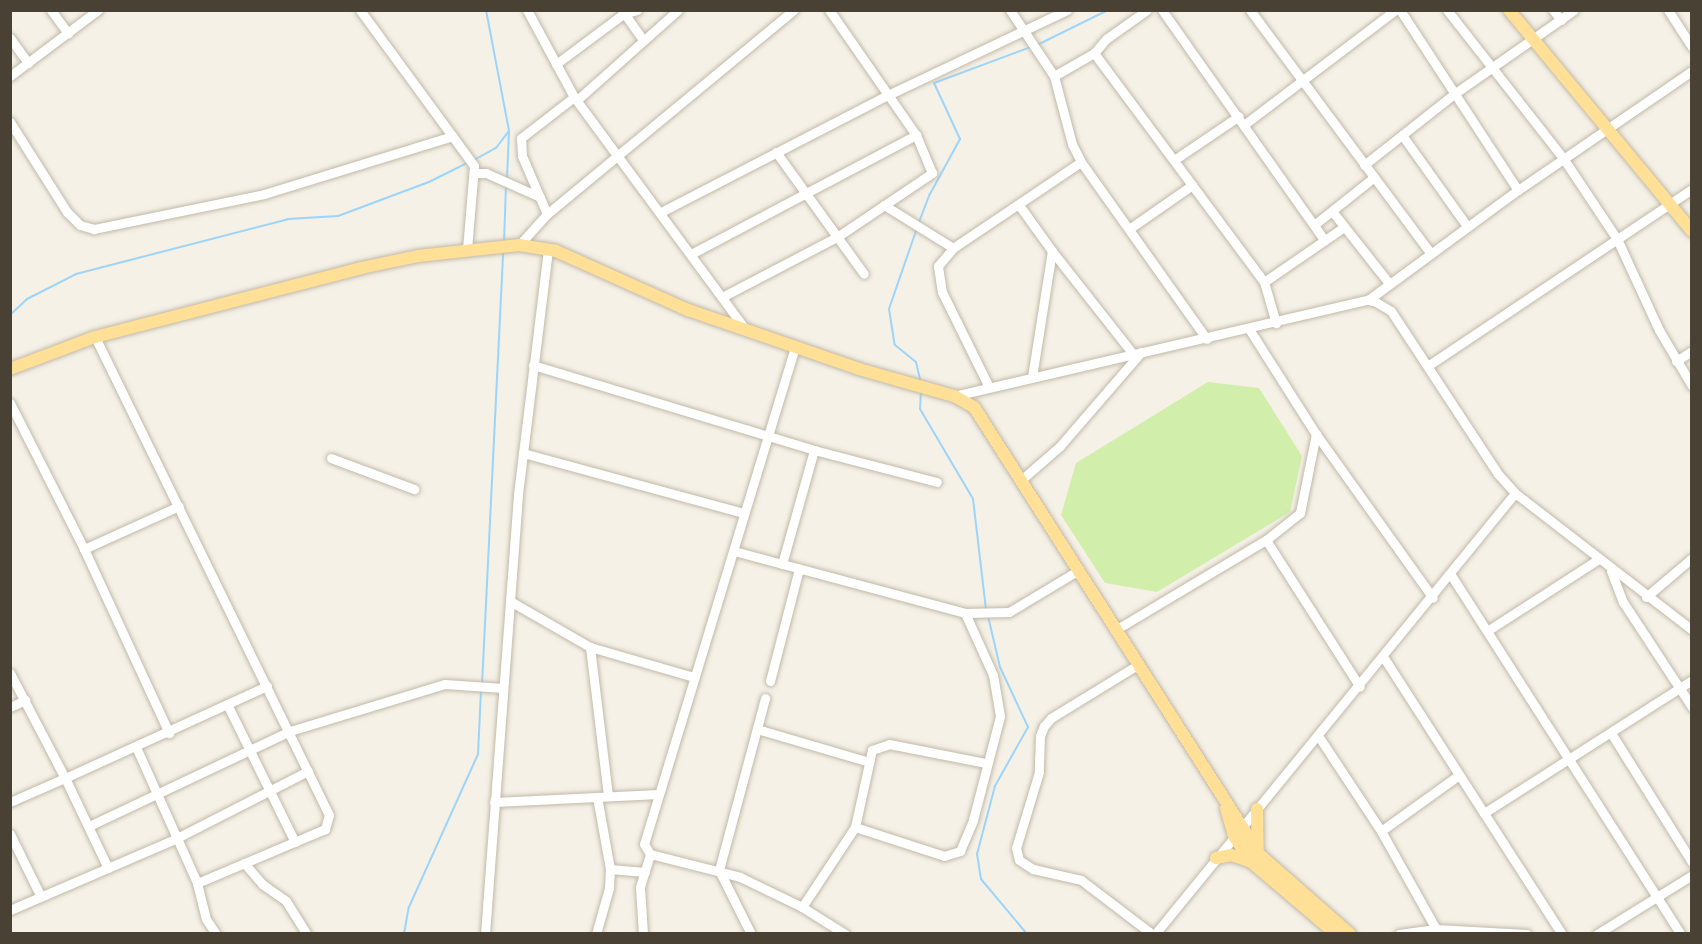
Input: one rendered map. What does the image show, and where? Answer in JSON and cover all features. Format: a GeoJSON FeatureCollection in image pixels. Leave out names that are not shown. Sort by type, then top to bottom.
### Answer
{"type":"FeatureCollection","features":[{"type":"Feature","properties":{"kind":"main road"},"geometry":{"type":"LineString","coordinates":[[1509,10],[1606,129],[1671,202],[1692,231]]}},
{"type":"Feature","properties":{"kind":"main road"},"geometry":{"type":"LineString","coordinates":[[10,369],[95,337],[361,268],[467,250],[516,245],[548,249],[688,310],[795,347],[954,396],[974,407],[1243,826],[1255,858],[1350,933]]}},
{"type":"Feature","properties":{"kind":"main road"},"geometry":{"type":"LineString","coordinates":[[1223,798],[1234,836],[1335,933]]}},
{"type":"Feature","properties":{"kind":"main road"},"geometry":{"type":"LineString","coordinates":[[1255,858],[1257,809]]}},
{"type":"Feature","properties":{"kind":"main road"},"geometry":{"type":"LineString","coordinates":[[1216,858],[1231,855],[1255,858]]}},
{"type":"Feature","properties":{"kind":"street"},"geometry":{"type":"LineString","coordinates":[[51,10],[68,33]]}},
{"type":"Feature","properties":{"kind":"street"},"geometry":{"type":"LineString","coordinates":[[10,76],[98,10]]}},
{"type":"Feature","properties":{"kind":"street"},"geometry":{"type":"LineString","coordinates":[[360,10],[467,155],[474,169],[467,250]]}},
{"type":"Feature","properties":{"kind":"street"},"geometry":{"type":"LineString","coordinates":[[527,10],[575,99],[618,153],[746,330]]}},
{"type":"Feature","properties":{"kind":"street"},"geometry":{"type":"LineString","coordinates":[[556,64],[623,12],[637,10]]}},
{"type":"Feature","properties":{"kind":"street"},"geometry":{"type":"LineString","coordinates":[[547,214],[522,156],[521,138],[575,99],[678,10]]}},
{"type":"Feature","properties":{"kind":"street"},"geometry":{"type":"LineString","coordinates":[[516,245],[547,214],[618,153],[794,10]]}},
{"type":"Feature","properties":{"kind":"street"},"geometry":{"type":"LineString","coordinates":[[722,297],[837,237],[932,173],[916,135],[829,10]]}},
{"type":"Feature","properties":{"kind":"street"},"geometry":{"type":"LineString","coordinates":[[1010,10],[1054,76],[1072,144],[1081,162],[1207,339]]}},
{"type":"Feature","properties":{"kind":"street"},"geometry":{"type":"LineString","coordinates":[[661,212],[888,95],[1024,34],[1067,10]]}},
{"type":"Feature","properties":{"kind":"street"},"geometry":{"type":"LineString","coordinates":[[1054,76],[1094,53],[1112,34],[1147,10]]}},
{"type":"Feature","properties":{"kind":"street"},"geometry":{"type":"LineString","coordinates":[[1162,10],[1242,120],[1324,240]]}},
{"type":"Feature","properties":{"kind":"street"},"geometry":{"type":"LineString","coordinates":[[1250,10],[1301,83],[1430,252]]}},
{"type":"Feature","properties":{"kind":"street"},"geometry":{"type":"LineString","coordinates":[[1447,10],[1494,67],[1563,158],[1617,239],[1676,361],[1692,386]]}},
{"type":"Feature","properties":{"kind":"street"},"geometry":{"type":"LineString","coordinates":[[1553,10],[1561,20]]}},
{"type":"Feature","properties":{"kind":"street"},"geometry":{"type":"LineString","coordinates":[[1364,165],[1454,94],[1574,10]]}},
{"type":"Feature","properties":{"kind":"street"},"geometry":{"type":"LineString","coordinates":[[1668,10],[1692,47]]}},
{"type":"Feature","properties":{"kind":"street"},"geometry":{"type":"LineString","coordinates":[[623,12],[643,40]]}},
{"type":"Feature","properties":{"kind":"street"},"geometry":{"type":"LineString","coordinates":[[1174,160],[1301,83],[1402,12],[1518,190]]}},
{"type":"Feature","properties":{"kind":"street"},"geometry":{"type":"LineString","coordinates":[[10,38],[28,63]]}},
{"type":"Feature","properties":{"kind":"street"},"geometry":{"type":"LineString","coordinates":[[1094,53],[1264,282],[1276,324]]}},
{"type":"Feature","properties":{"kind":"street"},"geometry":{"type":"LineString","coordinates":[[954,396],[1137,353],[1276,324],[1368,300],[1388,282],[1430,252],[1692,71]]}},
{"type":"Feature","properties":{"kind":"street"},"geometry":{"type":"LineString","coordinates":[[10,122],[67,212],[80,225],[94,229],[264,194],[452,136]]}},
{"type":"Feature","properties":{"kind":"street"},"geometry":{"type":"LineString","coordinates":[[691,254],[916,135]]}},
{"type":"Feature","properties":{"kind":"street"},"geometry":{"type":"LineString","coordinates":[[1402,135],[1467,226]]}},
{"type":"Feature","properties":{"kind":"street"},"geometry":{"type":"LineString","coordinates":[[776,152],[864,274]]}},
{"type":"Feature","properties":{"kind":"street"},"geometry":{"type":"LineString","coordinates":[[988,387],[942,292],[938,266],[953,248],[1081,162]]}},
{"type":"Feature","properties":{"kind":"street"},"geometry":{"type":"LineString","coordinates":[[474,169],[540,197]]}},
{"type":"Feature","properties":{"kind":"street"},"geometry":{"type":"LineString","coordinates":[[1314,225],[1373,178]]}},
{"type":"Feature","properties":{"kind":"street"},"geometry":{"type":"LineString","coordinates":[[1130,229],[1192,185]]}},
{"type":"Feature","properties":{"kind":"street"},"geometry":{"type":"LineString","coordinates":[[1429,365],[1692,189]]}},
{"type":"Feature","properties":{"kind":"street"},"geometry":{"type":"LineString","coordinates":[[884,205],[953,248]]}},
{"type":"Feature","properties":{"kind":"street"},"geometry":{"type":"LineString","coordinates":[[1020,205],[1052,251],[1137,353]]}},
{"type":"Feature","properties":{"kind":"street"},"geometry":{"type":"LineString","coordinates":[[1332,211],[1388,282]]}},
{"type":"Feature","properties":{"kind":"street"},"geometry":{"type":"LineString","coordinates":[[1264,282],[1344,227]]}},
{"type":"Feature","properties":{"kind":"street"},"geometry":{"type":"LineString","coordinates":[[485,933],[523,453],[548,249]]}},
{"type":"Feature","properties":{"kind":"street"},"geometry":{"type":"LineString","coordinates":[[1032,377],[1052,251]]}},
{"type":"Feature","properties":{"kind":"street"},"geometry":{"type":"LineString","coordinates":[[1368,300],[1391,311],[1429,365],[1498,474],[1515,493],[1611,571],[1692,630]]}},
{"type":"Feature","properties":{"kind":"street"},"geometry":{"type":"LineString","coordinates":[[1249,329],[1317,434],[1433,598]]}},
{"type":"Feature","properties":{"kind":"street"},"geometry":{"type":"LineString","coordinates":[[95,337],[290,731],[329,822],[325,829],[197,883]]}},
{"type":"Feature","properties":{"kind":"street"},"geometry":{"type":"LineString","coordinates":[[795,347],[644,844],[650,854],[719,870],[802,907],[845,933]]}},
{"type":"Feature","properties":{"kind":"street"},"geometry":{"type":"LineString","coordinates":[[1676,361],[1692,351]]}},
{"type":"Feature","properties":{"kind":"street"},"geometry":{"type":"LineString","coordinates":[[1021,480],[1060,446],[1137,353]]}},
{"type":"Feature","properties":{"kind":"street"},"geometry":{"type":"LineString","coordinates":[[533,365],[814,450],[937,482]]}},
{"type":"Feature","properties":{"kind":"street"},"geometry":{"type":"LineString","coordinates":[[10,404],[84,549],[169,733]]}},
{"type":"Feature","properties":{"kind":"street"},"geometry":{"type":"LineString","coordinates":[[1117,629],[1266,540],[1299,513],[1317,434]]}},
{"type":"Feature","properties":{"kind":"street"},"geometry":{"type":"LineString","coordinates":[[782,564],[814,450]]}},
{"type":"Feature","properties":{"kind":"street"},"geometry":{"type":"LineString","coordinates":[[523,453],[744,513]]}},
{"type":"Feature","properties":{"kind":"street"},"geometry":{"type":"LineString","coordinates":[[332,458],[414,489]]}},
{"type":"Feature","properties":{"kind":"street"},"geometry":{"type":"LineString","coordinates":[[1139,664],[1051,718],[1044,726],[1040,736],[1039,772],[1016,848],[1019,860],[1033,869],[1081,880],[1153,933],[1384,658],[1515,493]]}},
{"type":"Feature","properties":{"kind":"street"},"geometry":{"type":"LineString","coordinates":[[84,549],[179,506]]}},
{"type":"Feature","properties":{"kind":"street"},"geometry":{"type":"LineString","coordinates":[[1266,540],[1360,687]]}},
{"type":"Feature","properties":{"kind":"street"},"geometry":{"type":"LineString","coordinates":[[734,551],[965,613],[979,614],[1009,612],[1079,570]]}},
{"type":"Feature","properties":{"kind":"street"},"geometry":{"type":"LineString","coordinates":[[1646,597],[1692,558]]}},
{"type":"Feature","properties":{"kind":"street"},"geometry":{"type":"LineString","coordinates":[[1487,631],[1597,560]]}},
{"type":"Feature","properties":{"kind":"street"},"geometry":{"type":"LineString","coordinates":[[770,681],[799,569]]}},
{"type":"Feature","properties":{"kind":"street"},"geometry":{"type":"LineString","coordinates":[[1611,571],[1623,602],[1692,707]]}},
{"type":"Feature","properties":{"kind":"street"},"geometry":{"type":"LineString","coordinates":[[1451,575],[1680,933]]}},
{"type":"Feature","properties":{"kind":"street"},"geometry":{"type":"LineString","coordinates":[[510,601],[590,647],[694,677]]}},
{"type":"Feature","properties":{"kind":"street"},"geometry":{"type":"LineString","coordinates":[[855,827],[953,856],[960,850],[973,820],[1000,716],[999,694],[965,613]]}},
{"type":"Feature","properties":{"kind":"street"},"geometry":{"type":"LineString","coordinates":[[590,647],[608,795]]}},
{"type":"Feature","properties":{"kind":"street"},"geometry":{"type":"LineString","coordinates":[[1384,658],[1562,933]]}},
{"type":"Feature","properties":{"kind":"street"},"geometry":{"type":"LineString","coordinates":[[10,673],[26,700],[108,868]]}},
{"type":"Feature","properties":{"kind":"street"},"geometry":{"type":"LineString","coordinates":[[1484,813],[1692,680]]}},
{"type":"Feature","properties":{"kind":"street"},"geometry":{"type":"LineString","coordinates":[[89,826],[290,731],[445,684],[503,688]]}},
{"type":"Feature","properties":{"kind":"street"},"geometry":{"type":"LineString","coordinates":[[11,802],[169,733],[267,686]]}},
{"type":"Feature","properties":{"kind":"street"},"geometry":{"type":"LineString","coordinates":[[751,933],[719,870],[765,698]]}},
{"type":"Feature","properties":{"kind":"street"},"geometry":{"type":"LineString","coordinates":[[10,707],[26,700]]}},
{"type":"Feature","properties":{"kind":"street"},"geometry":{"type":"LineString","coordinates":[[227,704],[295,842]]}},
{"type":"Feature","properties":{"kind":"street"},"geometry":{"type":"LineString","coordinates":[[757,729],[870,762]]}},
{"type":"Feature","properties":{"kind":"street"},"geometry":{"type":"LineString","coordinates":[[1611,733],[1692,862]]}},
{"type":"Feature","properties":{"kind":"street"},"geometry":{"type":"LineString","coordinates":[[1319,737],[1381,831],[1436,928]]}},
{"type":"Feature","properties":{"kind":"street"},"geometry":{"type":"LineString","coordinates":[[802,907],[855,827],[872,750],[889,744],[986,763]]}},
{"type":"Feature","properties":{"kind":"street"},"geometry":{"type":"LineString","coordinates":[[136,747],[197,883],[206,919],[216,933]]}},
{"type":"Feature","properties":{"kind":"street"},"geometry":{"type":"LineString","coordinates":[[10,910],[177,838],[308,771]]}},
{"type":"Feature","properties":{"kind":"street"},"geometry":{"type":"LineString","coordinates":[[1381,831],[1459,775]]}},
{"type":"Feature","properties":{"kind":"street"},"geometry":{"type":"LineString","coordinates":[[494,802],[658,794]]}},
{"type":"Feature","properties":{"kind":"street"},"geometry":{"type":"LineString","coordinates":[[596,933],[609,888],[610,869],[597,797]]}},
{"type":"Feature","properties":{"kind":"street"},"geometry":{"type":"LineString","coordinates":[[10,834],[41,897]]}},
{"type":"Feature","properties":{"kind":"street"},"geometry":{"type":"LineString","coordinates":[[643,933],[638,905],[650,854]]}},
{"type":"Feature","properties":{"kind":"street"},"geometry":{"type":"LineString","coordinates":[[244,863],[262,884],[286,901],[306,933]]}},
{"type":"Feature","properties":{"kind":"street"},"geometry":{"type":"LineString","coordinates":[[610,869],[645,872]]}},
{"type":"Feature","properties":{"kind":"street"},"geometry":{"type":"LineString","coordinates":[[1597,933],[1692,875]]}},
{"type":"Feature","properties":{"kind":"street"},"geometry":{"type":"LineString","coordinates":[[1399,933],[1436,928],[1527,933]]}},
{"type":"Feature","properties":{"kind":"green space"},"geometry":{"type":"Polygon","coordinates":[[[1208,382],[1259,388],[1302,456],[1290,512],[1157,592],[1105,583],[1061,515],[1076,463],[1208,382]]]}},
{"type":"Feature","properties":{"kind":"waterway"},"geometry":{"type":"LineString","coordinates":[[486,10],[509,131],[507,179]]}},
{"type":"Feature","properties":{"kind":"waterway"},"geometry":{"type":"LineString","coordinates":[[1037,45],[1108,10]]}},
{"type":"Feature","properties":{"kind":"waterway"},"geometry":{"type":"LineString","coordinates":[[919,222],[930,194],[960,139],[934,83],[1031,47]]}},
{"type":"Feature","properties":{"kind":"waterway"},"geometry":{"type":"LineString","coordinates":[[474,160],[496,148],[508,132]]}},
{"type":"Feature","properties":{"kind":"waterway"},"geometry":{"type":"LineString","coordinates":[[10,315],[27,299],[76,274],[288,219],[338,216],[429,182],[469,162]]}},
{"type":"Feature","properties":{"kind":"waterway"},"geometry":{"type":"LineString","coordinates":[[504,242],[506,184]]}},
{"type":"Feature","properties":{"kind":"waterway"},"geometry":{"type":"LineString","coordinates":[[917,228],[889,309],[895,345],[916,362],[921,383]]}},
{"type":"Feature","properties":{"kind":"waterway"},"geometry":{"type":"LineString","coordinates":[[482,685],[503,250]]}},
{"type":"Feature","properties":{"kind":"waterway"},"geometry":{"type":"LineString","coordinates":[[921,391],[920,409],[973,499],[986,610]]}},
{"type":"Feature","properties":{"kind":"waterway"},"geometry":{"type":"LineString","coordinates":[[988,616],[1000,667],[1028,727],[995,786],[977,854],[981,879],[1027,934]]}},
{"type":"Feature","properties":{"kind":"waterway"},"geometry":{"type":"LineString","coordinates":[[404,934],[409,907],[478,754],[481,691]]}}]}
